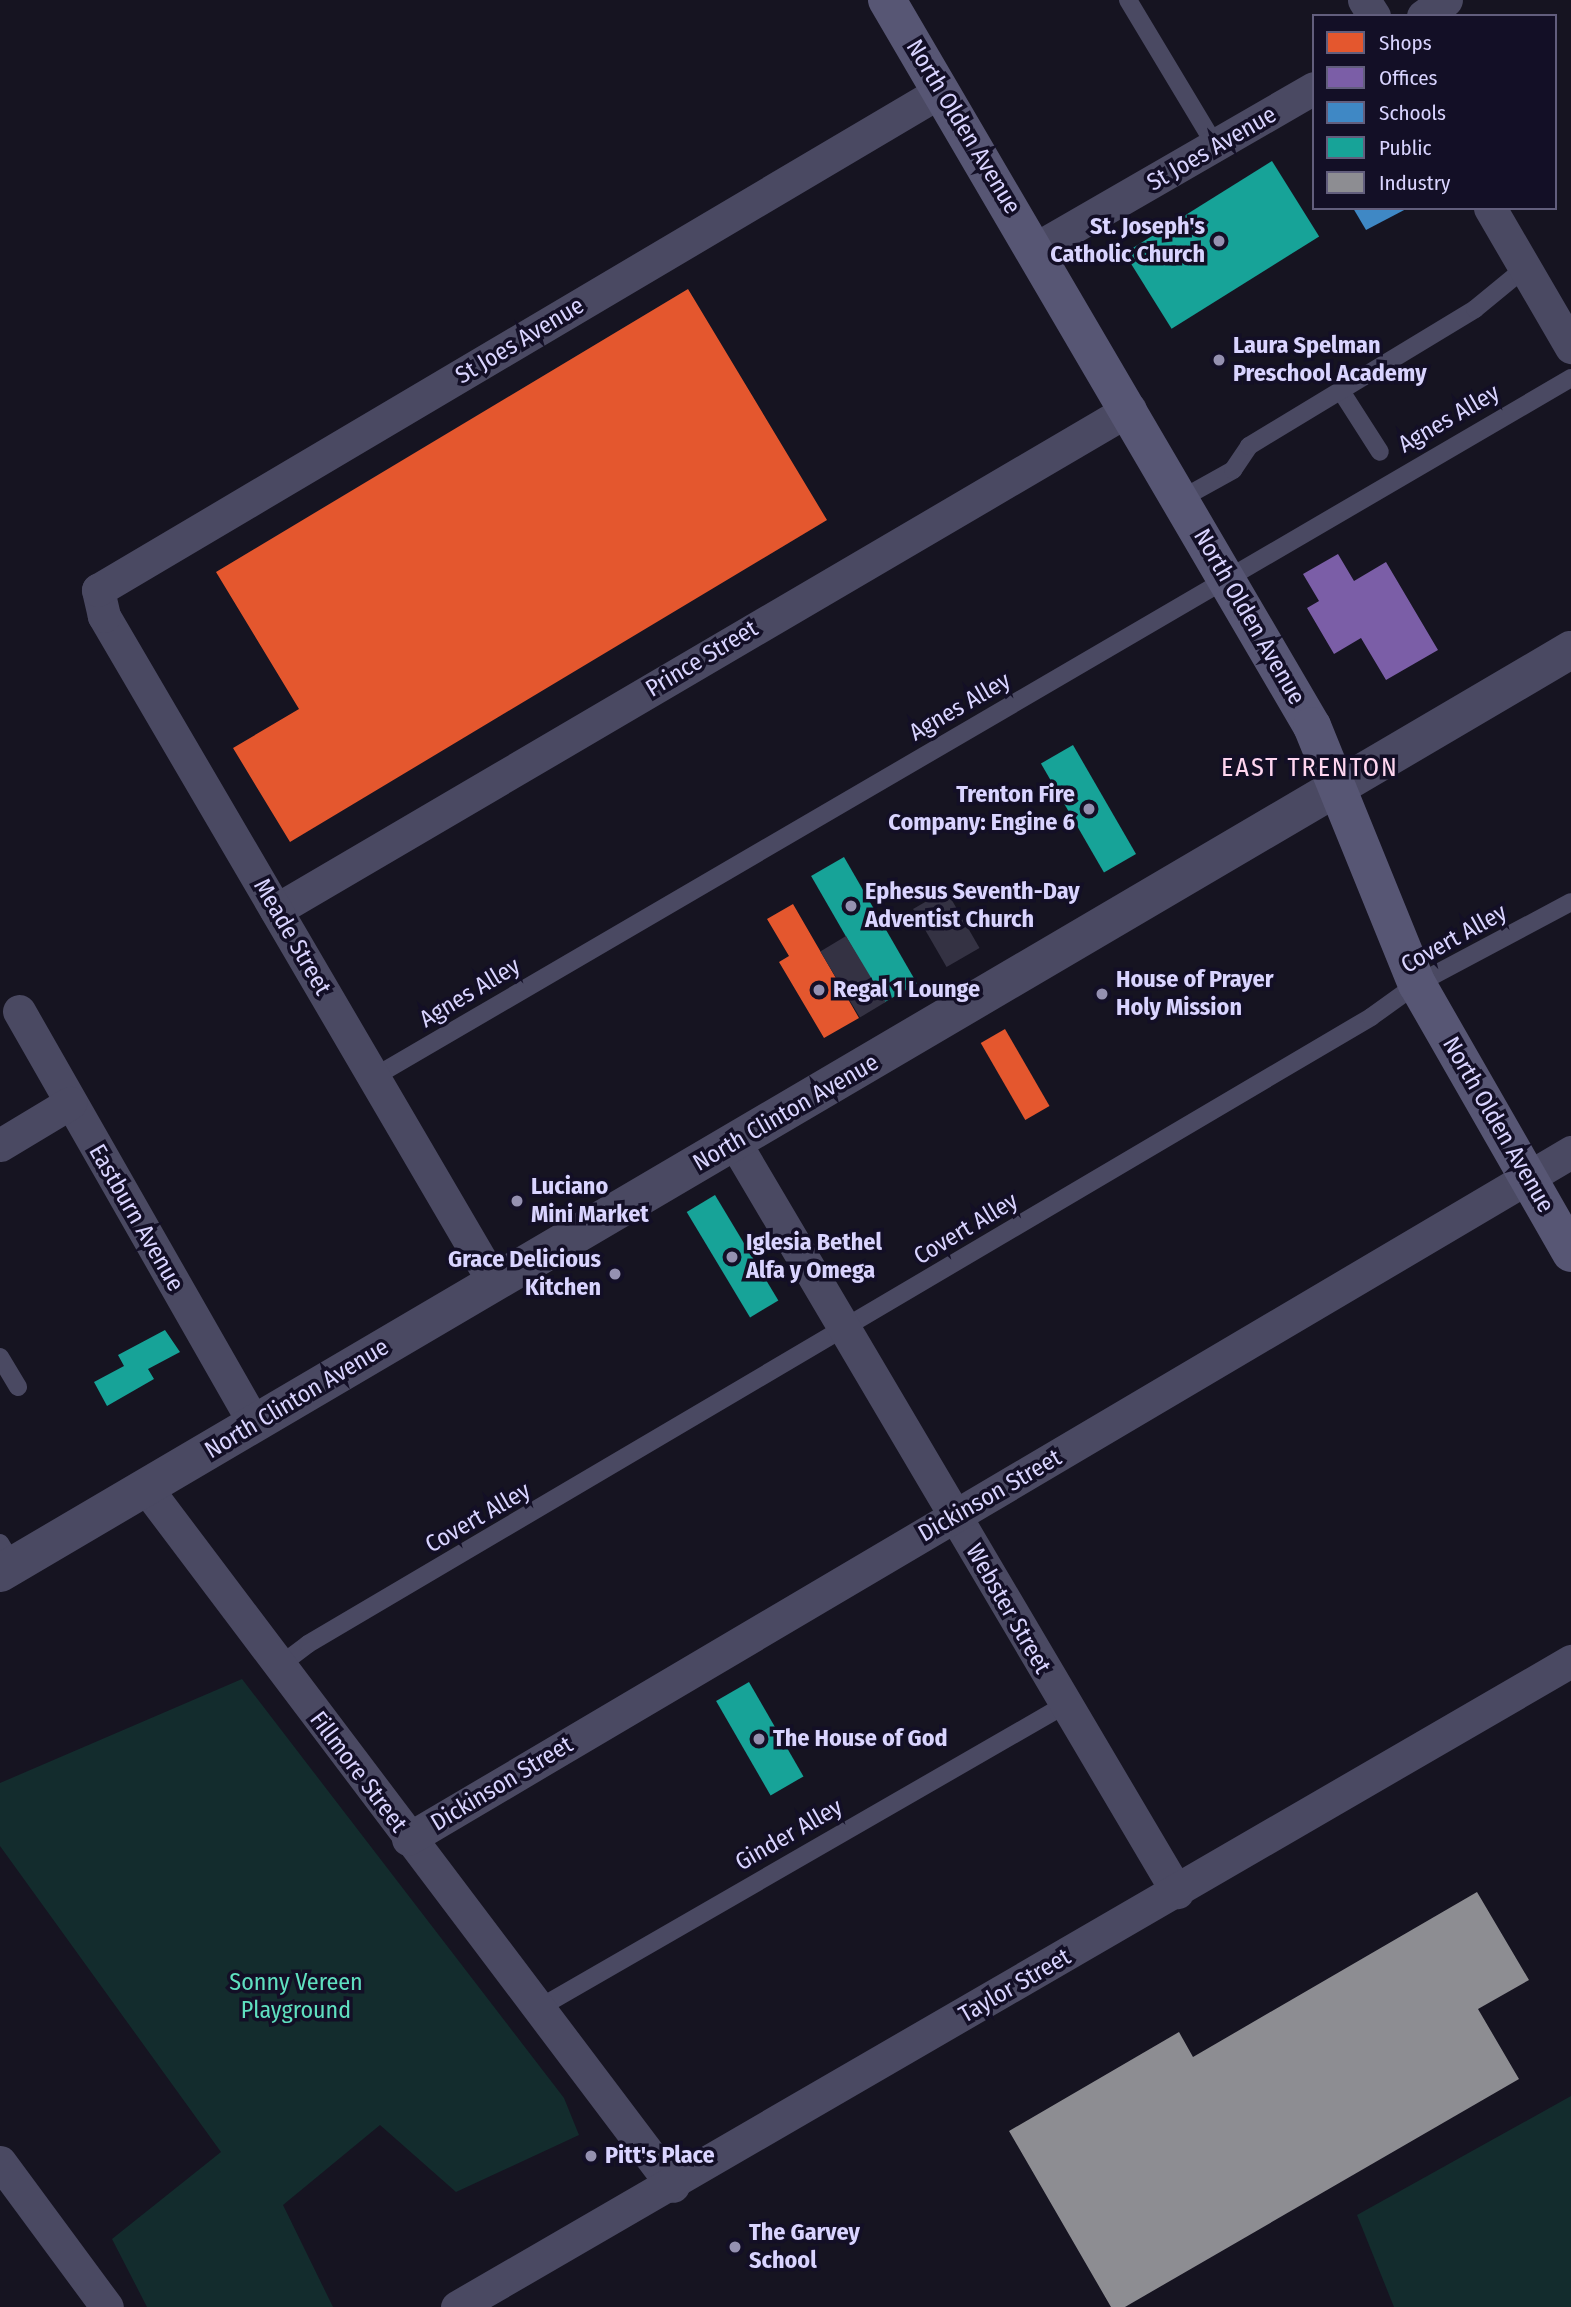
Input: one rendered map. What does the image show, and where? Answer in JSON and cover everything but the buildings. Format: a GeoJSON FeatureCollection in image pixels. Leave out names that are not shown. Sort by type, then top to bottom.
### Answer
{"type":"FeatureCollection","features":[{"type":"Feature","properties":{"kind":"main road","name":"North Olden Avenue"},"geometry":{"type":"LineString","coordinates":[[887,0],[1130,410],[1312,726],[1417,984],[1571,1253]]}},
{"type":"Feature","properties":{"kind":"street"},"geometry":{"type":"LineString","coordinates":[[1426,14],[1446,0]]}},
{"type":"Feature","properties":{"kind":"street","name":"St Joes Avenue"},"geometry":{"type":"LineString","coordinates":[[1035,249],[1217,148],[1312,89]]}},
{"type":"Feature","properties":{"kind":"street","name":"St Joes Avenue"},"geometry":{"type":"LineString","coordinates":[[98,590],[941,91]]}},
{"type":"Feature","properties":{"kind":"street"},"geometry":{"type":"LineString","coordinates":[[1491,210],[1571,347]]}},
{"type":"Feature","properties":{"kind":"street","name":"Prince Street"},"geometry":{"type":"LineString","coordinates":[[275,910],[1130,410]]}},
{"type":"Feature","properties":{"kind":"street","name":"Meade Street"},"geometry":{"type":"LineString","coordinates":[[98,590],[104,616],[494,1283]]}},
{"type":"Feature","properties":{"kind":"street","name":"North Clinton Avenue"},"geometry":{"type":"LineString","coordinates":[[4,1560],[148,1489],[494,1283],[1338,790],[1571,649]]}},
{"type":"Feature","properties":{"kind":"street","name":"Eastburn Avenue"},"geometry":{"type":"LineString","coordinates":[[19,1012],[255,1424]]}},
{"type":"Feature","properties":{"kind":"street"},"geometry":{"type":"LineString","coordinates":[[0,1145],[70,1103]]}},
{"type":"Feature","properties":{"kind":"street","name":"Webster Street"},"geometry":{"type":"LineString","coordinates":[[735,1143],[1063,1706],[1177,1892]]}},
{"type":"Feature","properties":{"kind":"street","name":"Dickinson Street"},"geometry":{"type":"LineString","coordinates":[[408,1839],[1571,1152]]}},
{"type":"Feature","properties":{"kind":"street","name":"Fillmore Street"},"geometry":{"type":"LineString","coordinates":[[148,1489],[408,1839],[673,2186]]}},
{"type":"Feature","properties":{"kind":"street","name":"Taylor Street"},"geometry":{"type":"LineString","coordinates":[[457,2307],[673,2186],[1571,1661]]}},
{"type":"Feature","properties":{"kind":"street"},"geometry":{"type":"LineString","coordinates":[[0,2162],[107,2307]]}},
{"type":"Feature","properties":{"kind":"lane"},"geometry":{"type":"LineString","coordinates":[[1128,0],[1217,148]]}},
{"type":"Feature","properties":{"kind":"lane"},"geometry":{"type":"LineString","coordinates":[[1181,499],[1233,470],[1249,446],[1475,309],[1525,268]]}},
{"type":"Feature","properties":{"kind":"lane","name":"Agnes Alley"},"geometry":{"type":"LineString","coordinates":[[374,1077],[1571,379]]}},
{"type":"Feature","properties":{"kind":"lane"},"geometry":{"type":"LineString","coordinates":[[1341,391],[1380,452]]}},
{"type":"Feature","properties":{"kind":"lane","name":"Covert Alley"},"geometry":{"type":"LineString","coordinates":[[279,1666],[308,1644],[844,1331],[1371,1017],[1417,984],[1571,902]]}},
{"type":"Feature","properties":{"kind":"lane"},"geometry":{"type":"LineString","coordinates":[[1,1360],[18,1387]]}},
{"type":"Feature","properties":{"kind":"lane","name":"Ginder Alley"},"geometry":{"type":"LineString","coordinates":[[539,2008],[1063,1706]]}},
{"type":"Feature","properties":{"kind":"green space","name":"Sonny Vereen Playground"},"geometry":{"type":"Polygon","coordinates":[[[242,1679],[564,2098],[579,2135],[456,2192],[380,2125],[283,2205],[333,2307],[147,2307],[112,2239],[221,2152],[0,1846],[0,1783],[242,1679]]]}},
{"type":"Feature","properties":{"kind":"green space"},"geometry":{"type":"Polygon","coordinates":[[[1571,2096],[1571,2307],[1394,2307],[1357,2215],[1571,2096]]]}},
{"type":"Feature","properties":{"kind":"place","name":"St. Joseph's Catholic Church"},"geometry":{"type":"Point","coordinates":[1219,241]}},
{"type":"Feature","properties":{"kind":"place","name":"Laura Spelman Preschool Academy"},"geometry":{"type":"Point","coordinates":[1219,360]}},
{"type":"Feature","properties":{"kind":"place","name":"Trenton Fire Company: Engine 6"},"geometry":{"type":"Point","coordinates":[1089,809]}},
{"type":"Feature","properties":{"kind":"place","name":"Ephesus Seventh-Day Adventist Church"},"geometry":{"type":"Point","coordinates":[851,906]}},
{"type":"Feature","properties":{"kind":"place","name":"Regal 1 Lounge"},"geometry":{"type":"Point","coordinates":[819,990]}},
{"type":"Feature","properties":{"kind":"place","name":"House of Prayer Holy Mission"},"geometry":{"type":"Point","coordinates":[1102,994]}},
{"type":"Feature","properties":{"kind":"place","name":"Luciano Mini Market"},"geometry":{"type":"Point","coordinates":[517,1201]}},
{"type":"Feature","properties":{"kind":"place","name":"Iglesia Bethel Alfa y Omega"},"geometry":{"type":"Point","coordinates":[732,1257]}},
{"type":"Feature","properties":{"kind":"place","name":"Grace Delicious Kitchen"},"geometry":{"type":"Point","coordinates":[615,1274]}},
{"type":"Feature","properties":{"kind":"place","name":"The House of God"},"geometry":{"type":"Point","coordinates":[759,1739]}},
{"type":"Feature","properties":{"kind":"place","name":"Pitt's Place"},"geometry":{"type":"Point","coordinates":[591,2156]}},
{"type":"Feature","properties":{"kind":"place","name":"The Garvey School"},"geometry":{"type":"Point","coordinates":[735,2247]}},
{"type":"Feature","properties":{"kind":"district","name":"EAST TRENTON"},"geometry":{"type":"Point","coordinates":[1310,768]}}]}
